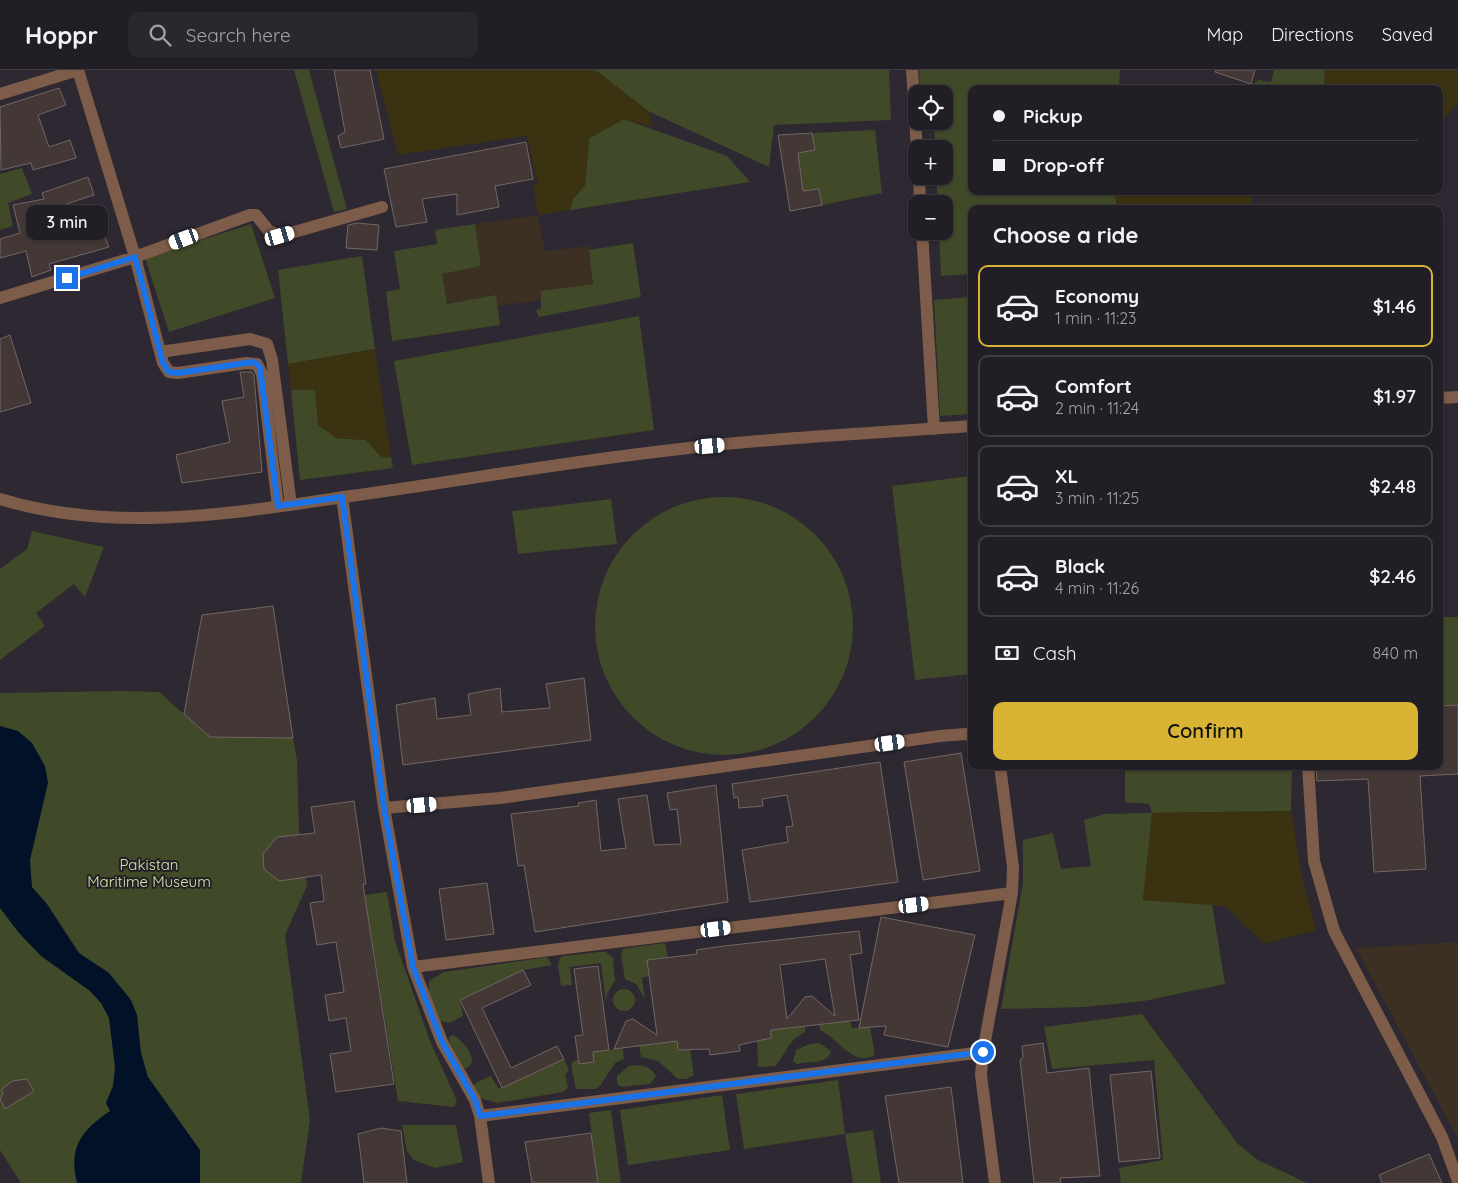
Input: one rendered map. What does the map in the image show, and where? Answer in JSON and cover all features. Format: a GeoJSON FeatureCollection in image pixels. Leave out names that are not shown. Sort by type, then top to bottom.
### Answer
{"type":"FeatureCollection","features":[{"type":"Feature","properties":{"kind":"street"},"geometry":{"type":"LineString","coordinates":[[0,94],[78,70],[135,257],[163,363],[169,372],[178,373],[246,363],[257,364],[262,374],[285,505]]}},
{"type":"Feature","properties":{"kind":"street"},"geometry":{"type":"LineString","coordinates":[[912,70],[916,140]]}},
{"type":"Feature","properties":{"kind":"street"},"geometry":{"type":"LineString","coordinates":[[0,298],[135,257],[250,215],[256,215],[268,230],[280,236],[382,207]]}},
{"type":"Feature","properties":{"kind":"street"},"geometry":{"type":"LineString","coordinates":[[923,240],[934,429]]}},
{"type":"Feature","properties":{"kind":"street"},"geometry":{"type":"LineString","coordinates":[[160,352],[250,339],[267,344],[272,360],[285,505]]}},
{"type":"Feature","properties":{"kind":"street"},"geometry":{"type":"LineString","coordinates":[[1443,398],[1458,397]]}},
{"type":"Feature","properties":{"kind":"street"},"geometry":{"type":"LineString","coordinates":[[0,499],[33,509],[134,519],[160,519],[285,505],[673,450],[968,426]]}},
{"type":"Feature","properties":{"kind":"street"},"geometry":{"type":"LineString","coordinates":[[342,497],[384,808],[413,967],[442,1042],[475,1100],[480,1116],[489,1183]]}},
{"type":"Feature","properties":{"kind":"street"},"geometry":{"type":"LineString","coordinates":[[384,808],[500,798],[940,736],[968,735]]}},
{"type":"Feature","properties":{"kind":"street"},"geometry":{"type":"LineString","coordinates":[[995,1183],[981,1075],[983,1052],[1012,893],[1013,867],[1001,770]]}},
{"type":"Feature","properties":{"kind":"street"},"geometry":{"type":"LineString","coordinates":[[1308,770],[1314,861],[1334,931],[1442,1137],[1458,1182]]}},
{"type":"Feature","properties":{"kind":"street"},"geometry":{"type":"LineString","coordinates":[[413,967],[1012,893]]}},
{"type":"Feature","properties":{"kind":"street"},"geometry":{"type":"LineString","coordinates":[[480,1116],[983,1052]]}},
{"type":"Feature","properties":{"kind":"shaded area"},"geometry":{"type":"Polygon","coordinates":[[[538,215],[545,251],[589,246],[593,284],[542,291],[543,300],[497,306],[496,295],[447,304],[442,274],[481,266],[475,224],[538,215]]]}},
{"type":"Feature","properties":{"kind":"shaded area"},"geometry":{"type":"Polygon","coordinates":[[[1458,942],[1458,1139],[1356,948],[1458,942]]]}},
{"type":"Feature","properties":{"kind":"green space"},"geometry":{"type":"Polygon","coordinates":[[[294,70],[309,70],[347,209],[334,212],[294,70]]]}},
{"type":"Feature","properties":{"kind":"green space"},"geometry":{"type":"Polygon","coordinates":[[[595,70],[889,70],[891,120],[774,125],[769,167],[648,111],[595,70]]]}},
{"type":"Feature","properties":{"kind":"green space"},"geometry":{"type":"Polygon","coordinates":[[[919,70],[1120,70],[1119,85],[968,85],[968,195],[1115,195],[1117,205],[968,205],[968,274],[941,276],[939,240],[953,240],[953,195],[937,195],[937,185],[953,185],[953,140],[935,140],[934,130],[953,130],[953,85],[920,85],[919,70]]]}},
{"type":"Feature","properties":{"kind":"green space"},"geometry":{"type":"Polygon","coordinates":[[[1274,70],[1325,70],[1324,85],[1251,85],[1259,80],[1271,82],[1274,70]]]}},
{"type":"Feature","properties":{"kind":"green space"},"geometry":{"type":"Polygon","coordinates":[[[624,119],[727,156],[750,182],[570,210],[573,199],[585,185],[589,138],[624,119]]]}},
{"type":"Feature","properties":{"kind":"green space"},"geometry":{"type":"Polygon","coordinates":[[[875,130],[882,193],[822,205],[819,189],[803,191],[798,153],[815,150],[812,133],[875,130]]]}},
{"type":"Feature","properties":{"kind":"green space"},"geometry":{"type":"Polygon","coordinates":[[[22,168],[32,194],[8,203],[13,226],[0,230],[0,174],[22,168]]]}},
{"type":"Feature","properties":{"kind":"green space"},"geometry":{"type":"Polygon","coordinates":[[[251,224],[275,298],[169,332],[145,258],[251,224]]]}},
{"type":"Feature","properties":{"kind":"green space"},"geometry":{"type":"Polygon","coordinates":[[[475,224],[481,266],[442,274],[447,304],[496,295],[500,325],[392,341],[386,292],[400,289],[394,251],[437,244],[435,230],[475,224]]]}},
{"type":"Feature","properties":{"kind":"green space"},"geometry":{"type":"Polygon","coordinates":[[[633,243],[641,297],[539,317],[536,310],[541,309],[541,291],[593,284],[589,250],[633,243]]]}},
{"type":"Feature","properties":{"kind":"green space"},"geometry":{"type":"Polygon","coordinates":[[[362,256],[375,349],[288,364],[278,270],[362,256]]]}},
{"type":"Feature","properties":{"kind":"green space"},"geometry":{"type":"Polygon","coordinates":[[[968,297],[968,414],[940,416],[934,300],[968,297]]]}},
{"type":"Feature","properties":{"kind":"green space"},"geometry":{"type":"Polygon","coordinates":[[[639,316],[654,430],[412,465],[394,361],[639,316]]]}},
{"type":"Feature","properties":{"kind":"green space"},"geometry":{"type":"Polygon","coordinates":[[[291,390],[315,390],[336,438],[366,440],[382,457],[391,457],[393,468],[300,480],[291,390]]]}},
{"type":"Feature","properties":{"kind":"green space"},"geometry":{"type":"Polygon","coordinates":[[[968,476],[968,674],[915,680],[892,486],[968,476]]]}},
{"type":"Feature","properties":{"kind":"green space"},"geometry":{"type":"Polygon","coordinates":[[[724,497],[749,500],[773,507],[795,519],[815,535],[831,555],[843,577],[850,601],[853,626],[850,651],[843,675],[831,697],[815,717],[795,733],[773,745],[749,752],[724,755],[699,752],[675,745],[653,733],[633,717],[617,697],[605,675],[598,651],[595,626],[598,601],[605,577],[617,555],[633,535],[653,519],[675,507],[699,500],[724,497]]]}},
{"type":"Feature","properties":{"kind":"green space"},"geometry":{"type":"Polygon","coordinates":[[[611,499],[617,544],[518,554],[512,511],[611,499]]]}},
{"type":"Feature","properties":{"kind":"green space"},"geometry":{"type":"Polygon","coordinates":[[[32,531],[104,547],[85,597],[74,584],[36,613],[45,626],[0,660],[0,569],[27,549],[32,531]]]}},
{"type":"Feature","properties":{"kind":"green space"},"geometry":{"type":"Polygon","coordinates":[[[1443,617],[1458,617],[1458,705],[1443,706],[1443,617]]]}},
{"type":"Feature","properties":{"kind":"green space","name":"Pakistan Maritime Museum"},"geometry":{"type":"Polygon","coordinates":[[[159,692],[210,737],[293,738],[297,760],[299,830],[307,886],[285,935],[310,1120],[301,1183],[21,1183],[0,1150],[0,693],[159,692]]]}},
{"type":"Feature","properties":{"kind":"green space"},"geometry":{"type":"Polygon","coordinates":[[[1125,770],[1292,770],[1291,811],[1153,813],[1143,900],[1212,904],[1225,984],[1144,1001],[1085,1007],[1001,1009],[1023,882],[1023,840],[1053,833],[1061,869],[1091,866],[1084,820],[1104,814],[1152,813],[1149,804],[1125,802],[1125,770]]]}},
{"type":"Feature","properties":{"kind":"green space"},"geometry":{"type":"Polygon","coordinates":[[[387,892],[395,941],[430,1041],[457,1101],[454,1107],[398,1101],[365,895],[387,892]]]}},
{"type":"Feature","properties":{"kind":"green space"},"geometry":{"type":"Polygon","coordinates":[[[665,943],[668,957],[647,960],[649,976],[642,978],[645,999],[636,984],[625,979],[621,955],[623,949],[665,943]]]}},
{"type":"Feature","properties":{"kind":"green space"},"geometry":{"type":"Polygon","coordinates":[[[606,952],[613,958],[615,980],[607,994],[606,1003],[601,963],[570,967],[572,985],[561,986],[558,965],[560,958],[563,956],[606,952]]]}},
{"type":"Feature","properties":{"kind":"green space"},"geometry":{"type":"Polygon","coordinates":[[[547,957],[552,965],[523,970],[460,1000],[463,1016],[450,1023],[440,1021],[428,998],[429,981],[444,972],[547,957]]]}},
{"type":"Feature","properties":{"kind":"green space"},"geometry":{"type":"Polygon","coordinates":[[[624,989],[632,992],[635,1000],[632,1008],[624,1011],[616,1008],[613,1000],[616,992],[624,989]]]}},
{"type":"Feature","properties":{"kind":"green space"},"geometry":{"type":"Polygon","coordinates":[[[1142,1014],[1238,1144],[1258,1160],[1307,1183],[1121,1183],[1119,1168],[1163,1160],[1154,1060],[1052,1069],[1044,1027],[1142,1014]]]}},
{"type":"Feature","properties":{"kind":"green space"},"geometry":{"type":"Polygon","coordinates":[[[850,1021],[852,1028],[870,1027],[875,1055],[867,1058],[852,1055],[820,1030],[819,1025],[850,1021]]]}},
{"type":"Feature","properties":{"kind":"green space"},"geometry":{"type":"Polygon","coordinates":[[[805,1026],[805,1032],[790,1044],[775,1066],[758,1067],[757,1040],[771,1038],[771,1030],[805,1026]]]}},
{"type":"Feature","properties":{"kind":"green space"},"geometry":{"type":"Polygon","coordinates":[[[453,1035],[462,1042],[472,1057],[472,1062],[464,1069],[449,1041],[449,1037],[453,1035]]]}},
{"type":"Feature","properties":{"kind":"green space"},"geometry":{"type":"Polygon","coordinates":[[[677,1041],[678,1050],[690,1048],[694,1075],[686,1079],[678,1079],[658,1061],[641,1057],[639,1046],[677,1041]]]}},
{"type":"Feature","properties":{"kind":"green space"},"geometry":{"type":"Polygon","coordinates":[[[819,1043],[831,1051],[826,1059],[797,1064],[793,1061],[796,1050],[809,1044],[819,1043]]]}},
{"type":"Feature","properties":{"kind":"green space"},"geometry":{"type":"Polygon","coordinates":[[[623,1048],[624,1059],[615,1063],[600,1086],[596,1089],[576,1089],[571,1066],[573,1061],[578,1060],[579,1064],[594,1062],[593,1052],[623,1048]]]}},
{"type":"Feature","properties":{"kind":"green space"},"geometry":{"type":"Polygon","coordinates":[[[564,1059],[569,1070],[565,1075],[568,1088],[563,1092],[497,1103],[480,1098],[472,1088],[477,1082],[491,1076],[498,1088],[502,1088],[564,1059]]]}},
{"type":"Feature","properties":{"kind":"green space"},"geometry":{"type":"Polygon","coordinates":[[[629,1066],[645,1066],[654,1072],[656,1076],[650,1084],[622,1087],[617,1084],[617,1076],[629,1066]]]}},
{"type":"Feature","properties":{"kind":"green space"},"geometry":{"type":"Polygon","coordinates":[[[838,1080],[845,1134],[744,1149],[736,1094],[838,1080]]]}},
{"type":"Feature","properties":{"kind":"green space"},"geometry":{"type":"Polygon","coordinates":[[[722,1095],[730,1150],[628,1165],[620,1110],[722,1095]]]}},
{"type":"Feature","properties":{"kind":"green space"},"geometry":{"type":"Polygon","coordinates":[[[611,1110],[621,1183],[598,1183],[589,1113],[611,1110]]]}},
{"type":"Feature","properties":{"kind":"green space"},"geometry":{"type":"Polygon","coordinates":[[[402,1125],[456,1125],[463,1162],[435,1168],[414,1160],[407,1151],[402,1125]]]}},
{"type":"Feature","properties":{"kind":"green space"},"geometry":{"type":"Polygon","coordinates":[[[873,1130],[881,1183],[853,1183],[845,1134],[873,1130]]]}},
{"type":"Feature","properties":{"kind":"sand"},"geometry":{"type":"Polygon","coordinates":[[[376,70],[595,70],[648,111],[653,127],[624,119],[589,138],[585,185],[573,199],[570,210],[538,215],[533,185],[538,183],[527,136],[398,155],[376,70]]]}},
{"type":"Feature","properties":{"kind":"sand"},"geometry":{"type":"Polygon","coordinates":[[[1325,70],[1458,70],[1458,104],[1443,118],[1443,85],[1324,85],[1325,70]]]}},
{"type":"Feature","properties":{"kind":"sand"},"geometry":{"type":"Polygon","coordinates":[[[1115,195],[1251,195],[1252,205],[1117,205],[1115,195]]]}},
{"type":"Feature","properties":{"kind":"sand"},"geometry":{"type":"Polygon","coordinates":[[[375,349],[391,457],[382,458],[366,440],[336,438],[318,425],[315,390],[291,390],[288,364],[375,349]]]}},
{"type":"Feature","properties":{"kind":"sand"},"geometry":{"type":"Polygon","coordinates":[[[1291,811],[1303,880],[1316,930],[1264,944],[1225,906],[1143,900],[1152,813],[1291,811]]]}},
{"type":"Feature","properties":{"kind":"water"},"geometry":{"type":"Polygon","coordinates":[[[0,726],[18,731],[32,743],[45,766],[48,783],[30,860],[32,887],[47,904],[79,953],[109,973],[131,1000],[137,1015],[141,1053],[148,1077],[200,1150],[200,1183],[77,1183],[74,1159],[76,1149],[92,1125],[110,1111],[106,1103],[113,1086],[115,1067],[109,1018],[101,1003],[90,991],[41,956],[19,933],[0,908],[0,726]]]}},
{"type":"Feature","properties":{"kind":"building"},"geometry":{"type":"Polygon","coordinates":[[[334,70],[370,70],[384,139],[341,148],[338,136],[345,132],[334,70]]]}},
{"type":"Feature","properties":{"kind":"building"},"geometry":{"type":"Polygon","coordinates":[[[1216,70],[1255,70],[1251,84],[1215,72],[1216,70]]]}},
{"type":"Feature","properties":{"kind":"building"},"geometry":{"type":"Polygon","coordinates":[[[59,88],[66,105],[38,115],[49,147],[70,140],[76,158],[33,170],[31,163],[1,170],[0,107],[59,88]]]}},
{"type":"Feature","properties":{"kind":"building"},"geometry":{"type":"Polygon","coordinates":[[[812,133],[815,150],[798,153],[803,191],[819,189],[822,205],[790,211],[778,135],[812,133]]]}},
{"type":"Feature","properties":{"kind":"building"},"geometry":{"type":"Polygon","coordinates":[[[526,142],[533,179],[495,186],[499,207],[457,215],[457,194],[422,199],[427,222],[396,227],[384,169],[526,142]]]}},
{"type":"Feature","properties":{"kind":"building"},"geometry":{"type":"Polygon","coordinates":[[[88,177],[94,195],[66,204],[75,236],[102,230],[109,247],[49,264],[51,270],[32,277],[26,251],[0,258],[0,239],[20,233],[13,205],[44,199],[42,193],[88,177]]]}},
{"type":"Feature","properties":{"kind":"building"},"geometry":{"type":"Polygon","coordinates":[[[357,223],[379,225],[377,250],[346,248],[348,225],[357,223]]]}},
{"type":"Feature","properties":{"kind":"building"},"geometry":{"type":"Polygon","coordinates":[[[10,335],[31,403],[0,412],[0,339],[10,335]]]}},
{"type":"Feature","properties":{"kind":"building"},"geometry":{"type":"Polygon","coordinates":[[[240,372],[252,372],[254,376],[262,472],[182,483],[176,455],[230,442],[222,401],[244,397],[240,372]]]}},
{"type":"Feature","properties":{"kind":"building"},"geometry":{"type":"Polygon","coordinates":[[[273,606],[293,738],[210,737],[184,714],[202,615],[273,606]]]}},
{"type":"Feature","properties":{"kind":"building"},"geometry":{"type":"Polygon","coordinates":[[[584,678],[591,740],[403,765],[396,705],[435,698],[437,719],[471,715],[468,694],[500,688],[502,712],[550,708],[546,684],[584,678]]]}},
{"type":"Feature","properties":{"kind":"building"},"geometry":{"type":"Polygon","coordinates":[[[1458,705],[1458,774],[1420,776],[1426,869],[1374,872],[1368,779],[1317,781],[1316,770],[1443,770],[1443,706],[1458,705]]]}},
{"type":"Feature","properties":{"kind":"building"},"geometry":{"type":"Polygon","coordinates":[[[961,753],[980,871],[923,880],[904,762],[961,753]]]}},
{"type":"Feature","properties":{"kind":"building"},"geometry":{"type":"Polygon","coordinates":[[[880,762],[898,882],[750,902],[742,850],[788,842],[786,827],[793,826],[787,795],[762,799],[763,806],[739,808],[738,797],[734,798],[732,784],[880,762]]]}},
{"type":"Feature","properties":{"kind":"building"},"geometry":{"type":"Polygon","coordinates":[[[716,785],[728,902],[535,932],[524,865],[518,866],[511,814],[579,806],[578,803],[596,800],[601,851],[626,848],[618,799],[647,795],[654,845],[681,844],[677,809],[670,810],[667,793],[716,785]]]}},
{"type":"Feature","properties":{"kind":"building"},"geometry":{"type":"Polygon","coordinates":[[[354,801],[366,884],[363,884],[394,1084],[336,1092],[330,1054],[351,1051],[346,1018],[329,1021],[325,995],[344,992],[336,942],[317,945],[310,903],[324,901],[321,875],[279,881],[264,869],[263,854],[277,837],[315,833],[311,807],[354,801]]]}},
{"type":"Feature","properties":{"kind":"building"},"geometry":{"type":"Polygon","coordinates":[[[487,883],[494,934],[446,940],[439,889],[487,883]]]}},
{"type":"Feature","properties":{"kind":"building"},"geometry":{"type":"Polygon","coordinates":[[[881,917],[975,935],[948,1047],[884,1035],[886,1026],[859,1028],[881,917]]]}},
{"type":"Feature","properties":{"kind":"building"},"geometry":{"type":"Polygon","coordinates":[[[859,931],[862,953],[850,955],[859,1020],[771,1030],[771,1038],[739,1045],[740,1051],[710,1055],[709,1049],[678,1050],[677,1041],[614,1049],[626,1021],[633,1019],[657,1035],[647,960],[697,954],[696,950],[859,931]],[[825,959],[780,965],[787,1019],[805,997],[812,996],[835,1016],[825,959]]]}},
{"type":"Feature","properties":{"kind":"building"},"geometry":{"type":"Polygon","coordinates":[[[598,966],[609,1050],[593,1052],[594,1062],[579,1064],[575,1036],[583,1035],[574,969],[598,966]]]}},
{"type":"Feature","properties":{"kind":"building"},"geometry":{"type":"Polygon","coordinates":[[[523,970],[531,985],[482,1008],[511,1068],[557,1046],[564,1059],[502,1088],[460,1000],[523,970]]]}},
{"type":"Feature","properties":{"kind":"building"},"geometry":{"type":"Polygon","coordinates":[[[1043,1043],[1047,1073],[1089,1068],[1100,1176],[1060,1178],[1061,1183],[1034,1183],[1020,1060],[1023,1057],[1022,1046],[1043,1043]]]}},
{"type":"Feature","properties":{"kind":"building"},"geometry":{"type":"Polygon","coordinates":[[[1151,1071],[1160,1158],[1119,1162],[1110,1075],[1151,1071]]]}},
{"type":"Feature","properties":{"kind":"building"},"geometry":{"type":"Polygon","coordinates":[[[27,1079],[34,1091],[5,1109],[0,1099],[3,1094],[1,1090],[12,1081],[27,1079]]]}},
{"type":"Feature","properties":{"kind":"building"},"geometry":{"type":"Polygon","coordinates":[[[951,1087],[963,1183],[899,1183],[885,1096],[951,1087]]]}},
{"type":"Feature","properties":{"kind":"building"},"geometry":{"type":"Polygon","coordinates":[[[381,1128],[401,1131],[407,1183],[364,1183],[358,1134],[381,1128]]]}},
{"type":"Feature","properties":{"kind":"building"},"geometry":{"type":"Polygon","coordinates":[[[591,1133],[598,1183],[532,1183],[525,1142],[591,1133]]]}},
{"type":"Feature","properties":{"kind":"building"},"geometry":{"type":"Polygon","coordinates":[[[1429,1154],[1442,1183],[1382,1183],[1379,1175],[1429,1154]]]}},
{"type":"Feature","properties":{"kind":"route"},"geometry":{"type":"LineString","coordinates":[[67,278],[135,257],[163,363],[169,372],[178,373],[252,362],[260,368],[278,506],[342,497],[384,808],[413,967],[442,1042],[475,1100],[480,1116],[983,1052]]}}]}
